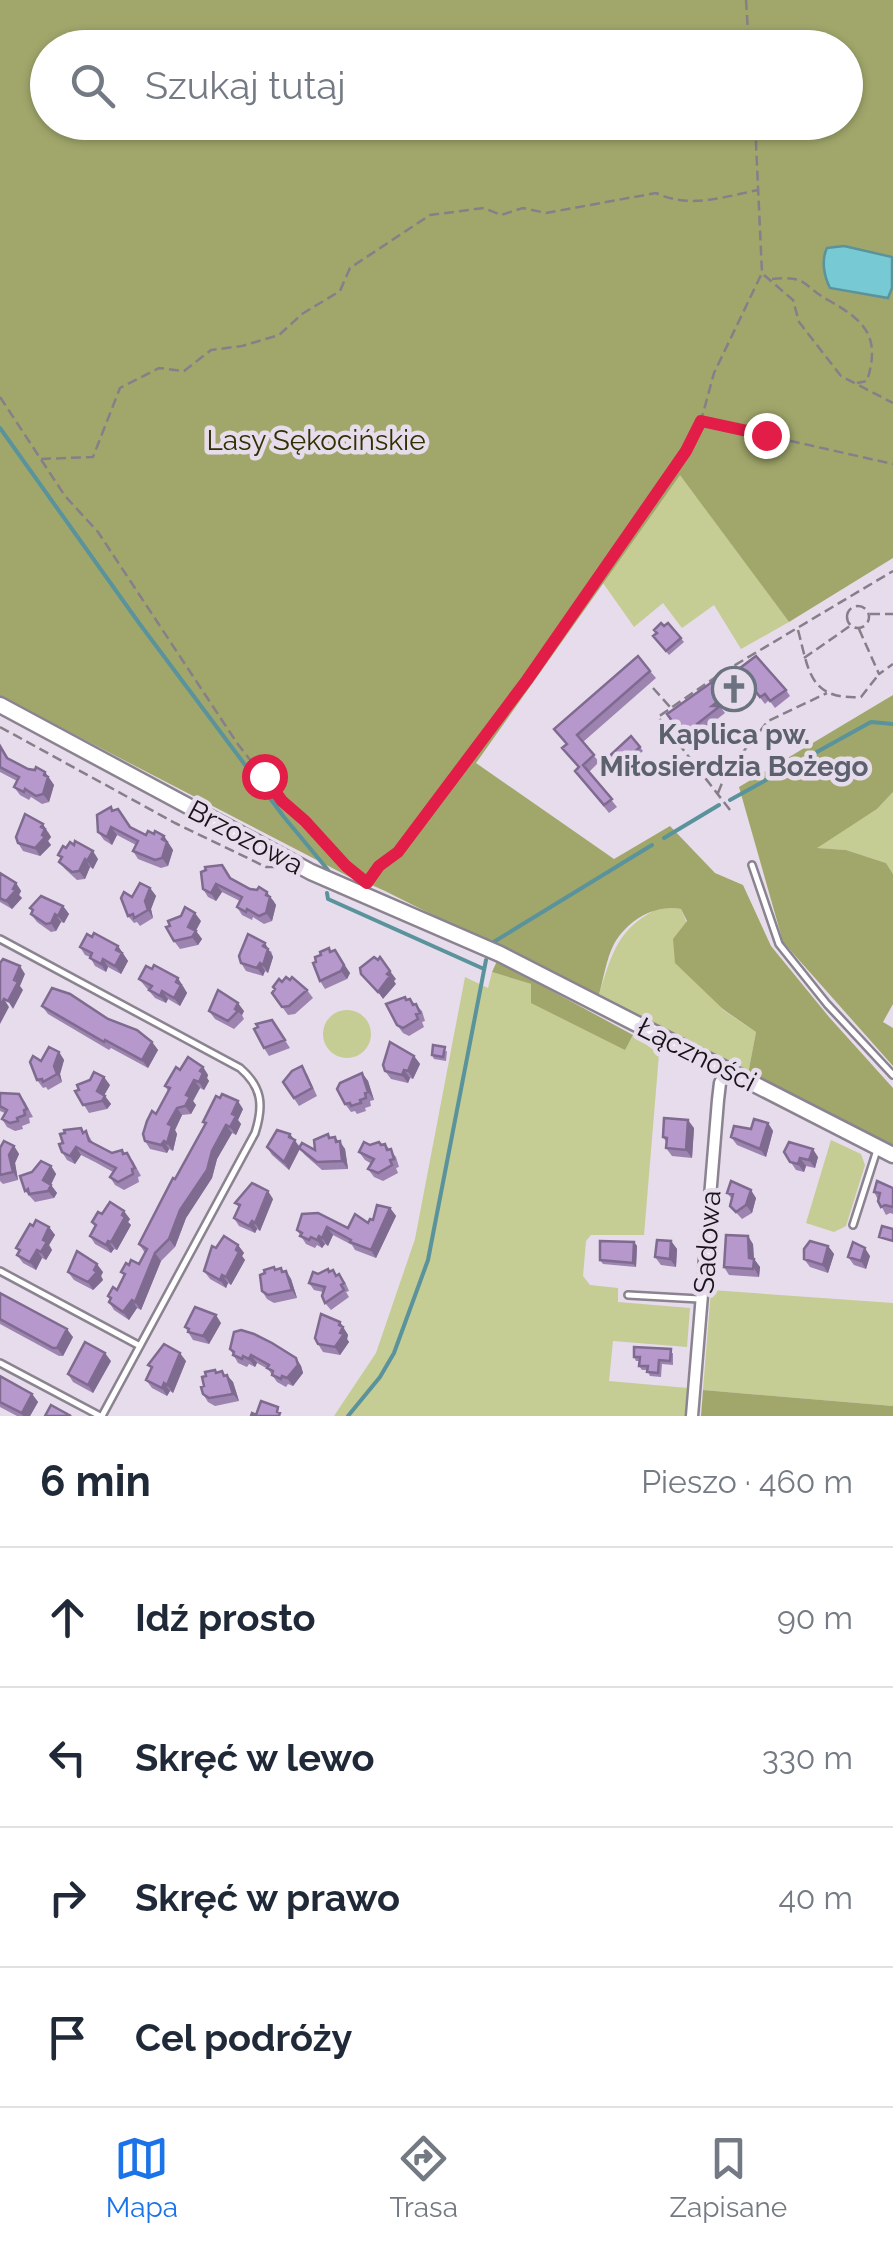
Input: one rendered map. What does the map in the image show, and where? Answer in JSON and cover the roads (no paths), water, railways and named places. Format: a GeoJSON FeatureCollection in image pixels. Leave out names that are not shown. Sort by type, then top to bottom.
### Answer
{"type":"FeatureCollection","features":[{"type":"Feature","properties":{"kind":"street","name":"Brzozowa"},"geometry":{"type":"LineString","coordinates":[[0,705],[311,872],[500,954]]}},
{"type":"Feature","properties":{"kind":"street","name":"Łączności"},"geometry":{"type":"LineString","coordinates":[[500,954],[893,1155]]}},
{"type":"Feature","properties":{"kind":"street","name":"Sadowa"},"geometry":{"type":"LineString","coordinates":[[692,1416],[718,1100],[720,1084],[728,1069]]}},
{"type":"Feature","properties":{"kind":"lane"},"geometry":{"type":"LineString","coordinates":[[752,865],[779,944],[893,1076]]}},
{"type":"Feature","properties":{"kind":"lane"},"geometry":{"type":"LineString","coordinates":[[0,938],[240,1068],[254,1080],[260,1097],[255,1132],[101,1416],[0,1363]]}},
{"type":"Feature","properties":{"kind":"lane"},"geometry":{"type":"LineString","coordinates":[[853,1225],[878,1147]]}},
{"type":"Feature","properties":{"kind":"lane"},"geometry":{"type":"LineString","coordinates":[[0,1270],[140,1346]]}},
{"type":"Feature","properties":{"kind":"lane"},"geometry":{"type":"LineString","coordinates":[[628,1295],[702,1299]]}},
{"type":"Feature","properties":{"kind":"water"},"geometry":{"type":"Polygon","coordinates":[[[844,246],[892,257],[892,288],[888,298],[830,288],[824,268],[825,253],[827,248],[844,246]]]}},
{"type":"Feature","properties":{"kind":"waterway"},"geometry":{"type":"LineString","coordinates":[[0,428],[139,623],[328,870]]}},
{"type":"Feature","properties":{"kind":"waterway"},"geometry":{"type":"LineString","coordinates":[[730,800],[871,722],[893,724]]}},
{"type":"Feature","properties":{"kind":"waterway"},"geometry":{"type":"LineString","coordinates":[[664,838],[719,805]]}},
{"type":"Feature","properties":{"kind":"waterway"},"geometry":{"type":"LineString","coordinates":[[492,943],[652,845]]}},
{"type":"Feature","properties":{"kind":"waterway"},"geometry":{"type":"LineString","coordinates":[[327,893],[328,899],[484,969]]}},
{"type":"Feature","properties":{"kind":"waterway"},"geometry":{"type":"LineString","coordinates":[[348,1416],[394,1353],[428,1260],[486,960]]}},
{"type":"Feature","properties":{"kind":"place","name":"Kaplica pw. Miłosierdzia Bożego"},"geometry":{"type":"Point","coordinates":[734,689]}},
{"type":"Feature","properties":{"kind":"park label","name":"Lasy Sękocińskie"},"geometry":{"type":"Point","coordinates":[316,440]}}]}
